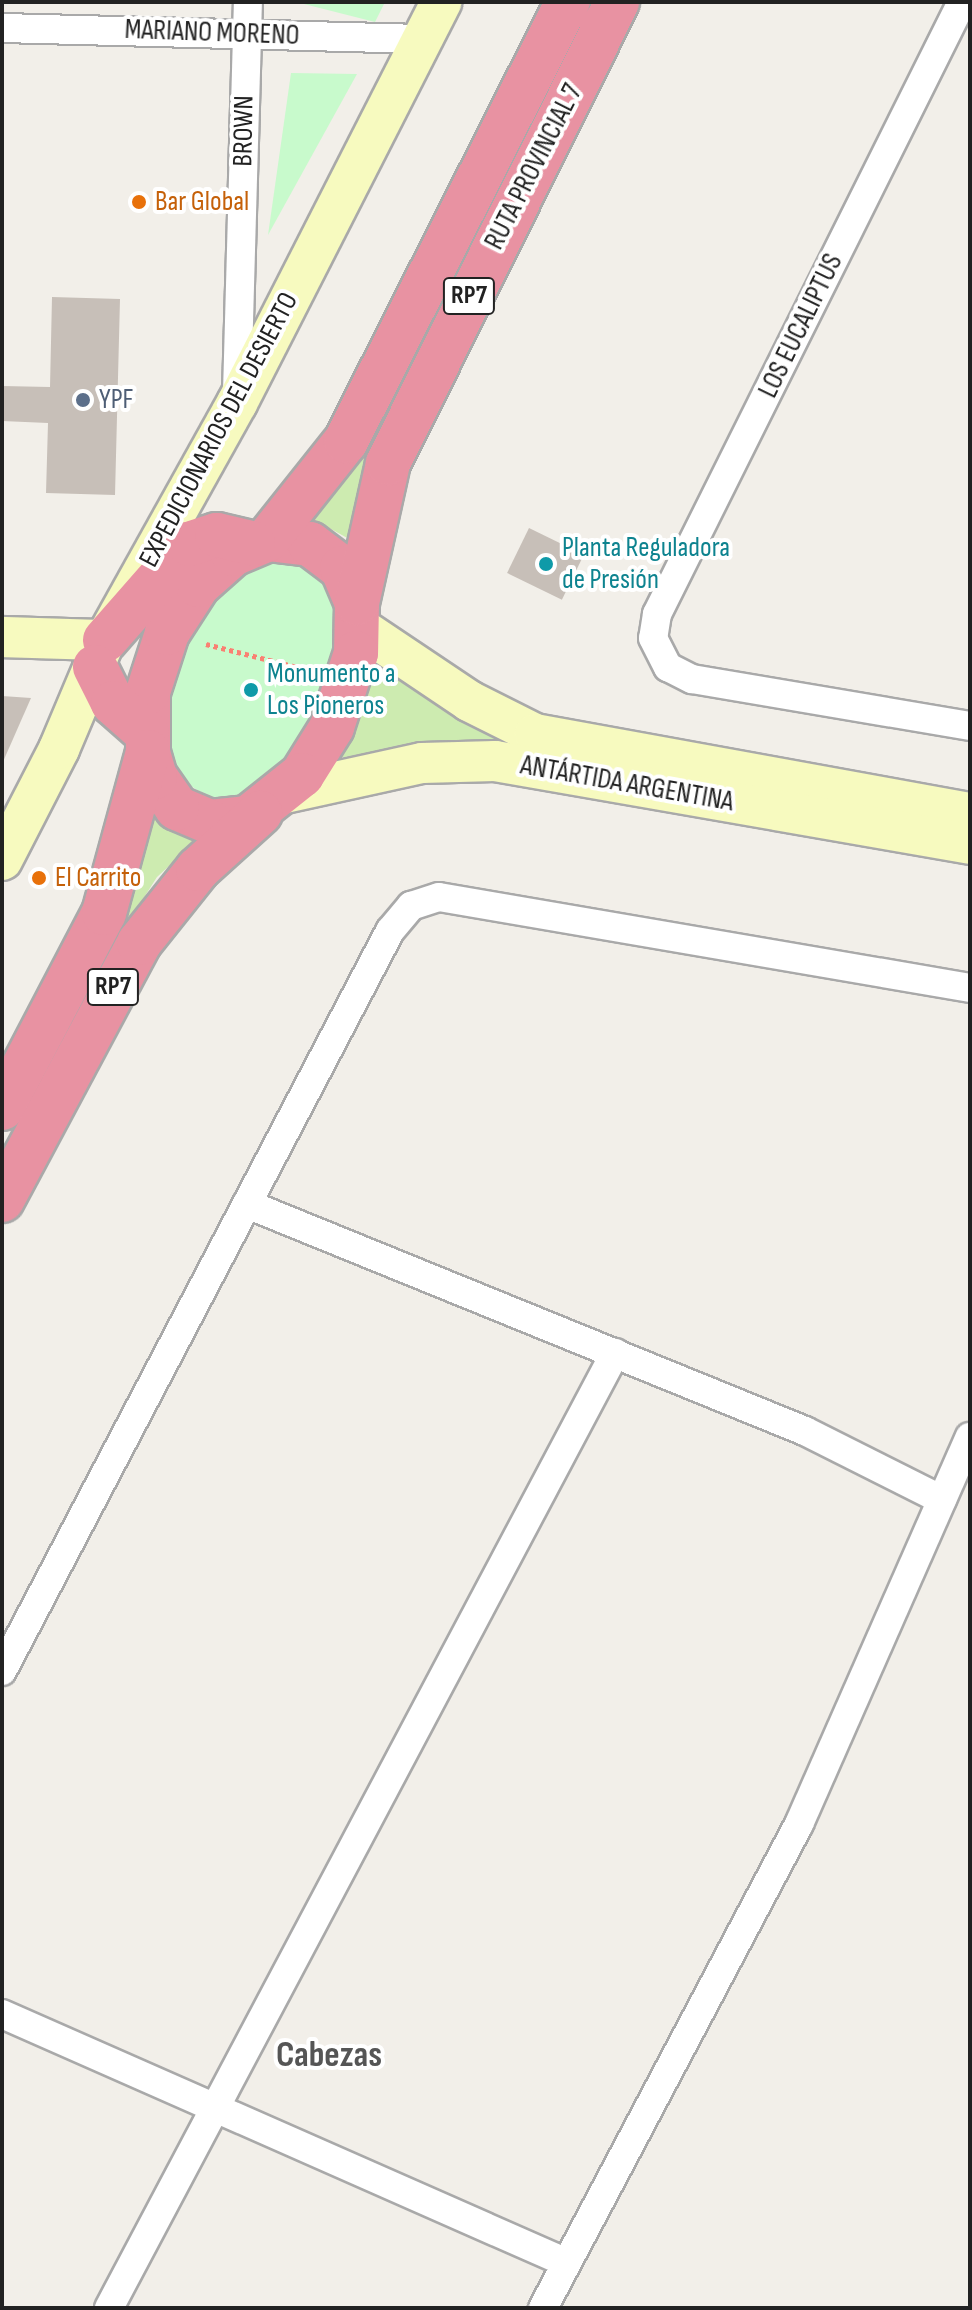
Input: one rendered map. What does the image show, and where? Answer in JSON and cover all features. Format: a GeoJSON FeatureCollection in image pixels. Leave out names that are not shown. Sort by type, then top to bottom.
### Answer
{"type":"FeatureCollection","features":[{"type":"Feature","properties":{"kind":"highway","name":"RUTA PROVINCIAL 7"},"geometry":{"type":"LineString","coordinates":[[261,541],[346,441],[568,2]]}},
{"type":"Feature","properties":{"kind":"highway","name":"RUTA PROVINCIAL 7"},"geometry":{"type":"LineString","coordinates":[[358,615],[388,463],[617,2]]}},
{"type":"Feature","properties":{"kind":"highway"},"geometry":{"type":"LineString","coordinates":[[147,743],[113,703],[100,653],[189,544],[217,535],[261,541],[294,539],[327,554],[352,585],[358,615]]}},
{"type":"Feature","properties":{"kind":"highway","name":"RP7"},"geometry":{"type":"LineString","coordinates":[[2,1108],[104,913],[147,743],[148,692],[167,633],[198,585],[261,541]]}},
{"type":"Feature","properties":{"kind":"highway","name":"RP7"},"geometry":{"type":"LineString","coordinates":[[2,1200],[139,943],[198,869],[276,800],[332,727],[350,679],[358,615]]}},
{"type":"Feature","properties":{"kind":"highway","name":"RP7"},"geometry":{"type":"LineString","coordinates":[[147,743],[165,794],[194,817],[227,823],[276,800]]}},
{"type":"Feature","properties":{"kind":"main road","name":"EXPEDICIONARIOS DEL DESIERTO"},"geometry":{"type":"LineString","coordinates":[[2,860],[100,653],[237,403],[441,2]]}},
{"type":"Feature","properties":{"kind":"main road","name":"ANTÁRTIDA ARGENTINA"},"geometry":{"type":"LineString","coordinates":[[358,615],[469,701],[535,734],[970,813]]}},
{"type":"Feature","properties":{"kind":"main road"},"geometry":{"type":"LineString","coordinates":[[2,637],[100,653]]}},
{"type":"Feature","properties":{"kind":"main road","name":"ANTÁRTIDA ARGENTINA"},"geometry":{"type":"LineString","coordinates":[[276,800],[422,763],[495,761],[970,844]]}},
{"type":"Feature","properties":{"kind":"street","name":"BROWN"},"geometry":{"type":"LineString","coordinates":[[237,403],[248,2]]}},
{"type":"Feature","properties":{"kind":"street","name":"LOS EUCALIPTUS"},"geometry":{"type":"LineString","coordinates":[[962,2],[657,614],[653,638],[668,667],[692,679],[970,726]]}},
{"type":"Feature","properties":{"kind":"street","name":"MARIANO MORENO"},"geometry":{"type":"LineString","coordinates":[[2,28],[422,39]]}},
{"type":"Feature","properties":{"kind":"street"},"geometry":{"type":"LineString","coordinates":[[2,1671],[390,931],[411,906],[424,899],[439,897],[970,988]]}},
{"type":"Feature","properties":{"kind":"street"},"geometry":{"type":"LineString","coordinates":[[247,1204],[805,1431],[942,1500]]}},
{"type":"Feature","properties":{"kind":"street"},"geometry":{"type":"LineString","coordinates":[[109,2308],[615,1353]]}},
{"type":"Feature","properties":{"kind":"street"},"geometry":{"type":"LineString","coordinates":[[543,2308],[799,1824],[970,1437]]}},
{"type":"Feature","properties":{"kind":"street"},"geometry":{"type":"LineString","coordinates":[[2,2014],[567,2263]]}},
{"type":"Feature","properties":{"kind":"path"},"geometry":{"type":"LineString","coordinates":[[167,633],[317,672]]}},
{"type":"Feature","properties":{"kind":"green space"},"geometry":{"type":"Polygon","coordinates":[[[296,2],[385,2],[375,22],[296,2]]]}},
{"type":"Feature","properties":{"kind":"green space"},"geometry":{"type":"Polygon","coordinates":[[[291,73],[357,74],[268,235],[291,73]]]}},
{"type":"Feature","properties":{"kind":"green space"},"geometry":{"type":"Polygon","coordinates":[[[408,373],[349,539],[306,515],[350,464],[408,373]]]}},
{"type":"Feature","properties":{"kind":"green space"},"geometry":{"type":"Polygon","coordinates":[[[261,561],[303,561],[333,590],[341,632],[311,722],[282,766],[250,793],[211,799],[180,779],[168,753],[166,708],[179,654],[217,592],[261,561]]]}},
{"type":"Feature","properties":{"kind":"green space"},"geometry":{"type":"Polygon","coordinates":[[[376,641],[534,750],[446,742],[338,758],[363,706],[376,641]]]}},
{"type":"Feature","properties":{"kind":"green space"},"geometry":{"type":"Polygon","coordinates":[[[146,808],[166,824],[203,835],[157,877],[91,981],[146,808]]]}},
{"type":"Feature","properties":{"kind":"building"},"geometry":{"type":"Polygon","coordinates":[[[52,297],[120,299],[115,495],[46,493],[48,423],[2,421],[2,386],[50,387],[52,297]]]}},
{"type":"Feature","properties":{"kind":"building","name":"Planta Reguladora de Presión"},"geometry":{"type":"Polygon","coordinates":[[[529,528],[584,555],[562,600],[507,573],[529,528]]]}},
{"type":"Feature","properties":{"kind":"building"},"geometry":{"type":"Polygon","coordinates":[[[2,696],[31,698],[2,764],[2,696]]]}},
{"type":"Feature","properties":{"kind":"place","name":"Bar Global"},"geometry":{"type":"Point","coordinates":[139,202]}},
{"type":"Feature","properties":{"kind":"place","name":"YPF"},"geometry":{"type":"Point","coordinates":[83,400]}},
{"type":"Feature","properties":{"kind":"place","name":"Planta Reguladora de Presión"},"geometry":{"type":"Point","coordinates":[546,564]}},
{"type":"Feature","properties":{"kind":"place","name":"Monumento a Los Pioneros"},"geometry":{"type":"Point","coordinates":[251,690]}},
{"type":"Feature","properties":{"kind":"place","name":"El Carrito"},"geometry":{"type":"Point","coordinates":[39,878]}},
{"type":"Feature","properties":{"kind":"district","name":"Cabezas"},"geometry":{"type":"Point","coordinates":[329,2056]}}]}
